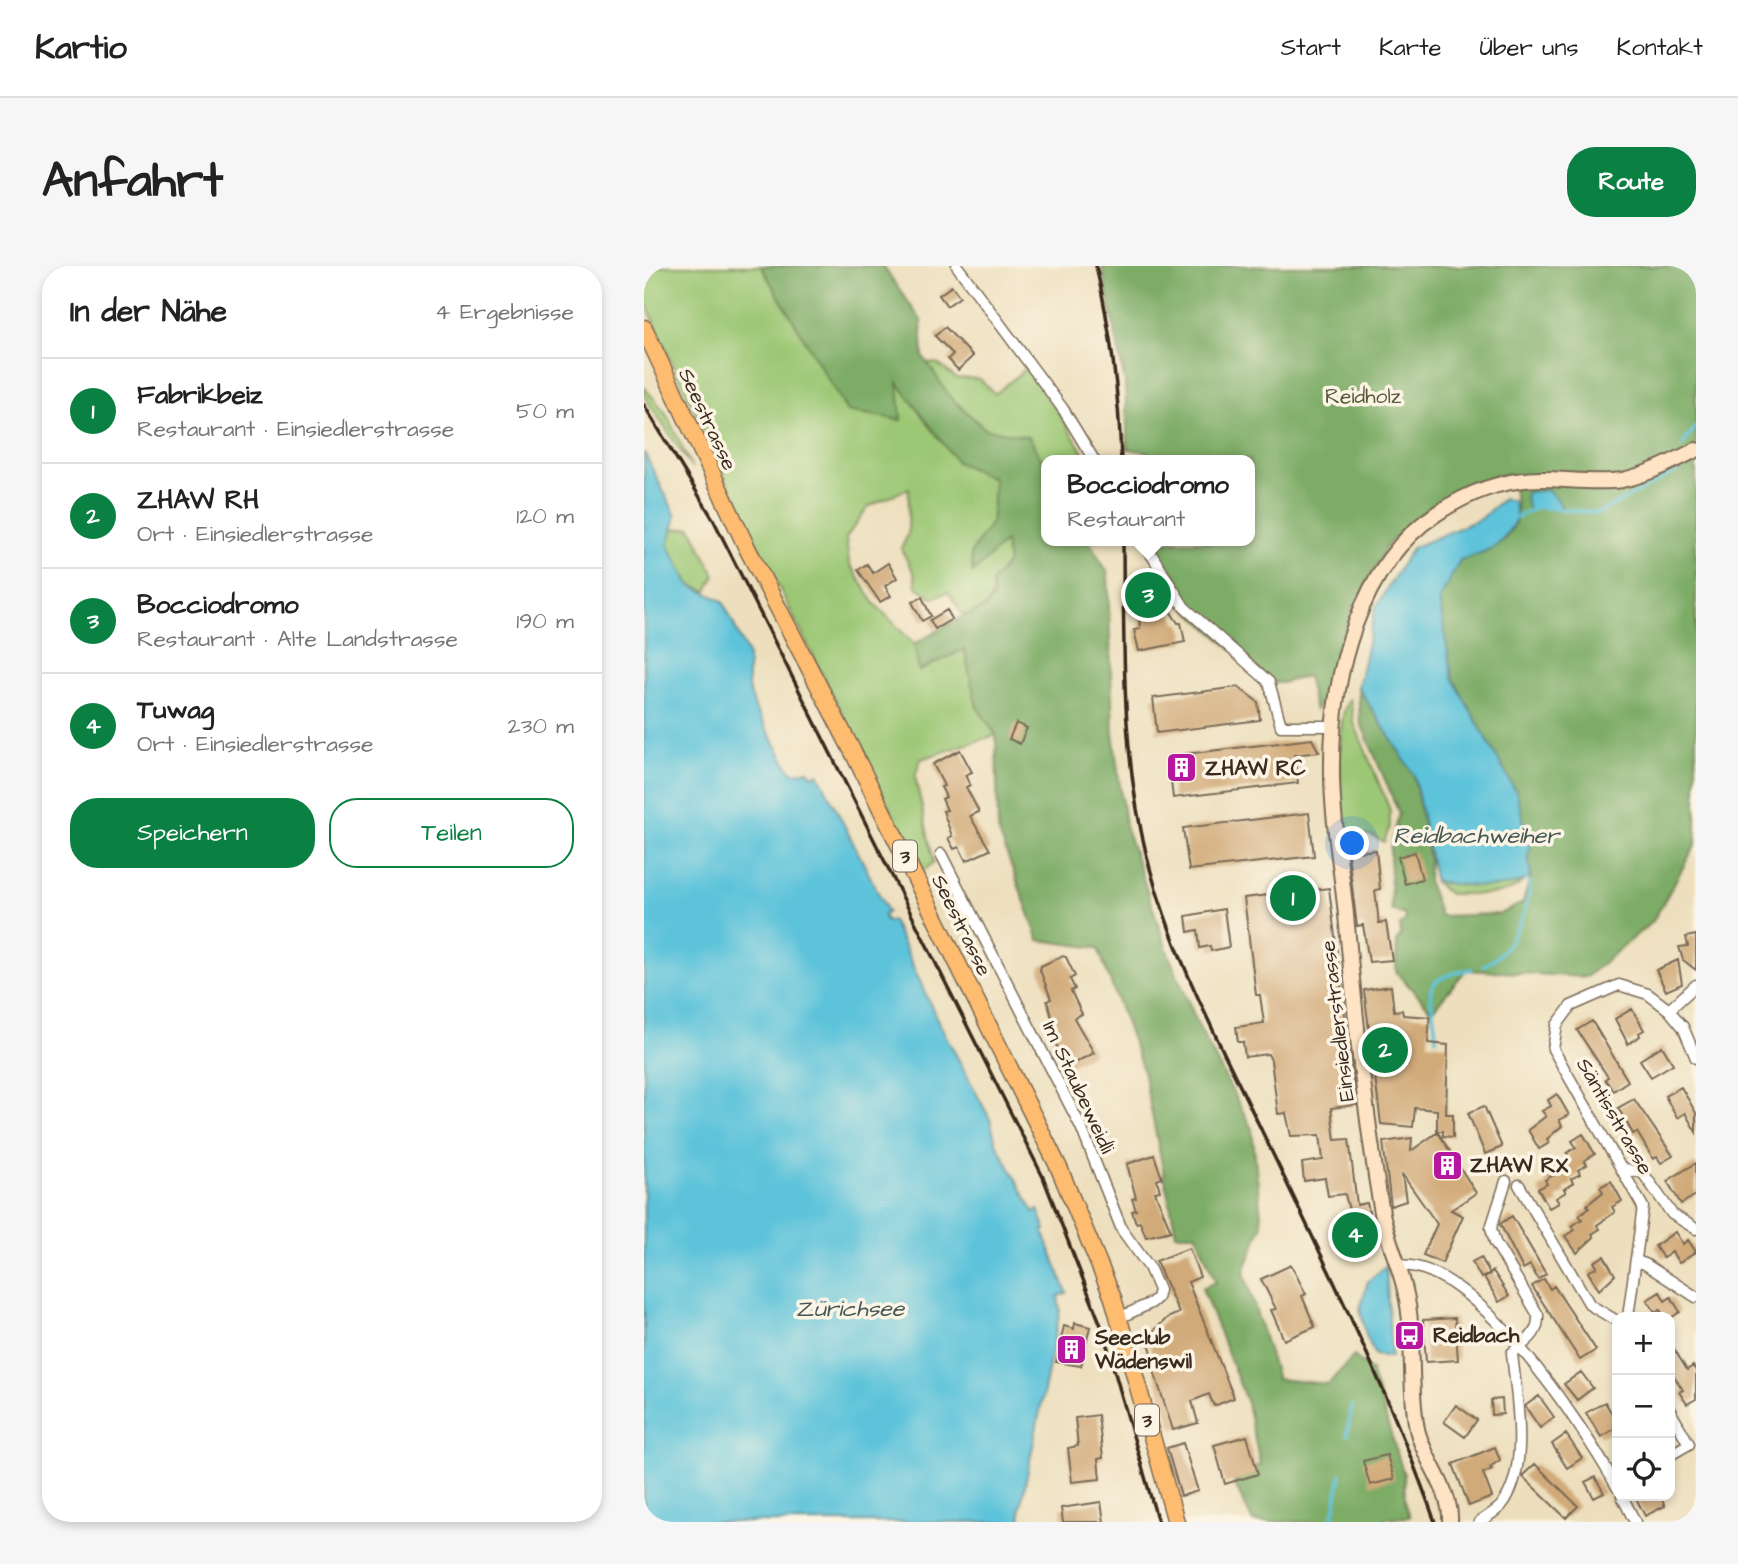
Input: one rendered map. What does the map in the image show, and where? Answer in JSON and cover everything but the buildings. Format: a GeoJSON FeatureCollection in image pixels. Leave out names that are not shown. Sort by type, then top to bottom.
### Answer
{"type":"FeatureCollection","features":[{"type":"Feature","properties":{"kind":"main road","name":"Seestrasse"},"geometry":{"type":"LineString","coordinates":[[644,328],[746,547],[854,754],[1059,1168],[1100,1264],[1119,1318],[1176,1522]]}},
{"type":"Feature","properties":{"kind":"main road","name":"Einsiedlerstrasse"},"geometry":{"type":"LineString","coordinates":[[1450,1522],[1448,1500],[1424,1454],[1417,1428],[1406,1292],[1383,1214],[1350,971],[1336,844],[1331,765],[1334,726],[1345,659],[1363,606],[1386,561],[1408,535],[1464,496],[1493,487],[1540,479],[1622,480],[1696,450]]}},
{"type":"Feature","properties":{"kind":"street"},"geometry":{"type":"LineString","coordinates":[[957,266],[1063,408],[1091,455]]}},
{"type":"Feature","properties":{"kind":"street"},"geometry":{"type":"LineString","coordinates":[[1146,546],[1184,607],[1215,638],[1269,682],[1282,726],[1334,726]]}},
{"type":"Feature","properties":{"kind":"street","name":"Im Staubeweidli"},"geometry":{"type":"LineString","coordinates":[[941,854],[1081,1127],[1122,1230],[1149,1267],[1159,1290],[1157,1298],[1151,1303],[1119,1318]]}},
{"type":"Feature","properties":{"kind":"street","name":"Säntisstrasse"},"geometry":{"type":"LineString","coordinates":[[1629,1312],[1643,1208],[1553,1049],[1557,1025],[1571,1006],[1619,985],[1648,994],[1669,1010],[1683,1027],[1696,1058]]}},
{"type":"Feature","properties":{"kind":"street"},"geometry":{"type":"LineString","coordinates":[[1669,1010],[1696,985]]}},
{"type":"Feature","properties":{"kind":"street"},"geometry":{"type":"LineString","coordinates":[[1623,1169],[1643,1173],[1672,1214],[1696,1229]]}},
{"type":"Feature","properties":{"kind":"street"},"geometry":{"type":"LineString","coordinates":[[1479,1522],[1498,1509],[1508,1495],[1520,1448],[1512,1353],[1534,1334],[1538,1315],[1495,1242],[1491,1228],[1506,1181]]}},
{"type":"Feature","properties":{"kind":"street"},"geometry":{"type":"LineString","coordinates":[[1519,1185],[1590,1305],[1612,1318]]}},
{"type":"Feature","properties":{"kind":"street"},"geometry":{"type":"LineString","coordinates":[[1636,1261],[1696,1297]]}},
{"type":"Feature","properties":{"kind":"street"},"geometry":{"type":"LineString","coordinates":[[1397,1266],[1423,1266],[1445,1280],[1470,1298],[1520,1346],[1566,1406],[1612,1478]]}},
{"type":"Feature","properties":{"kind":"street"},"geometry":{"type":"LineString","coordinates":[[1675,1418],[1693,1445],[1675,1453]]}},
{"type":"Feature","properties":{"kind":"street"},"geometry":{"type":"LineString","coordinates":[[1624,1501],[1635,1522]]}},
{"type":"Feature","properties":{"kind":"green space"},"geometry":{"type":"Polygon","coordinates":[[[644,266],[761,266],[847,411],[897,382],[957,462],[994,478],[992,521],[971,553],[973,572],[1005,541],[1008,562],[992,582],[991,596],[986,605],[964,616],[948,592],[933,598],[916,586],[914,573],[901,549],[908,534],[909,488],[868,507],[846,538],[849,563],[875,604],[914,644],[919,670],[964,648],[977,707],[996,735],[921,759],[915,776],[934,862],[922,872],[753,536],[670,359],[644,298],[644,266]]]}},
{"type":"Feature","properties":{"kind":"green space"},"geometry":{"type":"Polygon","coordinates":[[[761,266],[883,266],[921,320],[923,356],[950,397],[985,429],[1029,437],[1041,459],[1041,546],[1092,546],[1108,573],[1113,733],[1125,825],[1169,956],[1199,1027],[1252,1129],[1262,1225],[1244,1272],[1277,1379],[1328,1384],[1354,1356],[1371,1371],[1404,1475],[1405,1500],[1410,1517],[1386,1518],[1385,1522],[1253,1522],[1234,1483],[1260,1464],[1247,1403],[1202,1288],[1216,1282],[1196,1234],[1176,1234],[1143,1070],[1098,948],[1039,940],[998,830],[996,735],[977,707],[964,649],[919,671],[914,644],[964,616],[986,608],[993,597],[992,582],[1008,562],[1005,541],[973,573],[971,553],[992,521],[994,479],[957,462],[898,383],[901,420],[847,411],[761,266]]]}},
{"type":"Feature","properties":{"kind":"green space","name":"Reidholz"},"geometry":{"type":"Polygon","coordinates":[[[1102,266],[1696,266],[1696,844],[1653,921],[1586,977],[1466,970],[1432,1011],[1396,972],[1397,940],[1401,936],[1400,925],[1405,922],[1405,915],[1391,910],[1390,849],[1399,813],[1360,721],[1358,687],[1414,775],[1429,859],[1428,882],[1440,916],[1500,914],[1523,903],[1531,875],[1516,792],[1452,677],[1439,600],[1460,560],[1494,546],[1508,535],[1513,527],[1517,508],[1510,473],[1462,486],[1416,517],[1387,545],[1349,619],[1333,688],[1315,711],[1307,676],[1282,683],[1269,682],[1184,607],[1150,546],[1255,546],[1255,455],[1148,455],[1148,452],[1128,449],[1125,382],[1102,266]]]}},
{"type":"Feature","properties":{"kind":"green space"},"geometry":{"type":"Polygon","coordinates":[[[925,362],[938,364],[956,378],[980,379],[995,394],[1029,366],[1085,455],[1041,455],[1041,459],[1029,437],[985,429],[950,397],[925,362]]]}},
{"type":"Feature","properties":{"kind":"green space"},"geometry":{"type":"Polygon","coordinates":[[[644,387],[666,413],[692,468],[644,396],[644,387]]]}},
{"type":"Feature","properties":{"kind":"green space"},"geometry":{"type":"Polygon","coordinates":[[[691,528],[715,575],[707,591],[690,585],[668,545],[672,529],[691,528]]]}},
{"type":"Feature","properties":{"kind":"green space"},"geometry":{"type":"Polygon","coordinates":[[[1350,699],[1354,723],[1390,810],[1390,826],[1384,842],[1371,835],[1344,835],[1340,743],[1345,709],[1350,699]]]}},
{"type":"Feature","properties":{"kind":"green space"},"geometry":{"type":"Polygon","coordinates":[[[1435,882],[1522,882],[1508,891],[1498,893],[1449,894],[1435,882]]]}},
{"type":"Feature","properties":{"kind":"water","name":"Zürichsee"},"geometry":{"type":"Polygon","coordinates":[[[644,452],[676,516],[668,545],[690,585],[723,601],[748,655],[748,687],[756,710],[790,770],[795,773],[808,770],[812,776],[818,773],[888,912],[883,915],[887,922],[892,920],[936,1017],[990,1119],[996,1143],[1034,1212],[1038,1210],[1046,1230],[1043,1231],[1067,1293],[1058,1296],[1060,1311],[1020,1510],[1021,1522],[644,1522],[644,452]]]}},
{"type":"Feature","properties":{"kind":"water"},"geometry":{"type":"Polygon","coordinates":[[[1547,490],[1558,500],[1562,509],[1537,507],[1529,511],[1525,496],[1528,492],[1547,490]]]}},
{"type":"Feature","properties":{"kind":"water","name":"Reidbachweiher"},"geometry":{"type":"Polygon","coordinates":[[[1503,499],[1513,501],[1517,517],[1506,535],[1494,546],[1460,560],[1439,600],[1452,677],[1516,792],[1531,848],[1528,855],[1531,875],[1522,881],[1499,887],[1435,882],[1414,775],[1358,687],[1376,607],[1412,548],[1480,519],[1503,499]]]}},
{"type":"Feature","properties":{"kind":"water"},"geometry":{"type":"Polygon","coordinates":[[[1386,1266],[1391,1357],[1375,1355],[1366,1335],[1360,1309],[1368,1281],[1386,1266]]]}},
{"type":"Feature","properties":{"kind":"waterway","name":"Reidbach"},"geometry":{"type":"LineString","coordinates":[[1682,446],[1696,427]]}},
{"type":"Feature","properties":{"kind":"waterway","name":"Reidbach"},"geometry":{"type":"LineString","coordinates":[[1517,517],[1537,507],[1599,513],[1680,469],[1680,464]]}},
{"type":"Feature","properties":{"kind":"waterway","name":"Reidbach"},"geometry":{"type":"LineString","coordinates":[[1483,966],[1501,952],[1516,931],[1529,895],[1530,884],[1526,879]]}},
{"type":"Feature","properties":{"kind":"waterway","name":"Reidbach"},"geometry":{"type":"LineString","coordinates":[[1436,1039],[1431,1000],[1434,984],[1440,979],[1472,969]]}},
{"type":"Feature","properties":{"kind":"waterway"},"geometry":{"type":"LineString","coordinates":[[1347,1435],[1352,1405]]}},
{"type":"Feature","properties":{"kind":"waterway"},"geometry":{"type":"LineString","coordinates":[[1332,1522],[1341,1474]]}},
{"type":"Feature","properties":{"kind":"railway"},"geometry":{"type":"LineString","coordinates":[[1096,266],[1113,362],[1121,455]]}},
{"type":"Feature","properties":{"kind":"railway"},"geometry":{"type":"LineString","coordinates":[[644,405],[713,519],[1043,1177],[1102,1328],[1158,1522]]}},
{"type":"Feature","properties":{"kind":"railway"},"geometry":{"type":"LineString","coordinates":[[1123,546],[1128,739],[1139,818],[1157,892],[1196,994],[1374,1371],[1435,1522]]}},
{"type":"Feature","properties":{"kind":"place","name":"Bocciodromo"},"geometry":{"type":"Point","coordinates":[1148,595]}},
{"type":"Feature","properties":{"kind":"place","name":"ZHAW RC"},"geometry":{"type":"Point","coordinates":[1182,768]}},
{"type":"Feature","properties":{"kind":"place","name":"Fabrikbeiz"},"geometry":{"type":"Point","coordinates":[1293,898]}},
{"type":"Feature","properties":{"kind":"place","name":"ZHAW RH"},"geometry":{"type":"Point","coordinates":[1385,1050]}},
{"type":"Feature","properties":{"kind":"place","name":"ZHAW RX"},"geometry":{"type":"Point","coordinates":[1447,1165]}},
{"type":"Feature","properties":{"kind":"place","name":"Tuwag"},"geometry":{"type":"Point","coordinates":[1355,1235]}},
{"type":"Feature","properties":{"kind":"place","name":"Reidbach"},"geometry":{"type":"Point","coordinates":[1410,1335]}},
{"type":"Feature","properties":{"kind":"place","name":"Seeclub Wädenswil"},"geometry":{"type":"Point","coordinates":[1072,1349]}}]}
